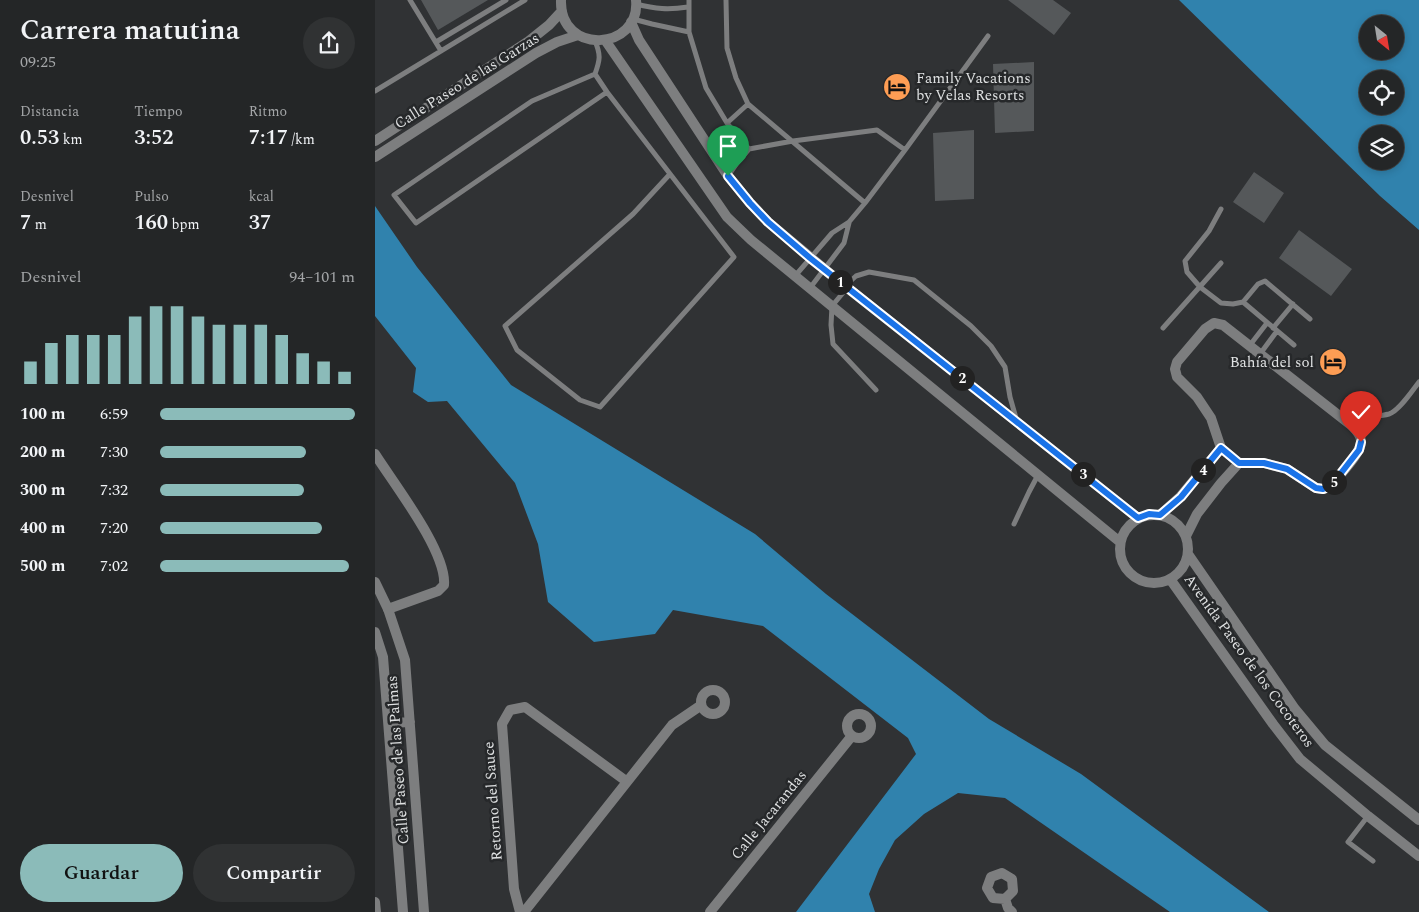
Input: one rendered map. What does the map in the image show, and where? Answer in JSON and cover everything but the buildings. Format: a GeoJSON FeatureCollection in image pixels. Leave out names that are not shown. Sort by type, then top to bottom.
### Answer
{"type":"FeatureCollection","features":[{"type":"Feature","properties":{"kind":"street"},"geometry":{"type":"LineString","coordinates":[[561,0],[561,11],[570,29],[586,39],[600,41],[615,37],[625,30],[632,20],[636,2]]}},
{"type":"Feature","properties":{"kind":"street","name":"Calle Paseo de las Garzas"},"geometry":{"type":"LineString","coordinates":[[375,141],[529,41],[549,25],[561,11]]}},
{"type":"Feature","properties":{"kind":"street"},"geometry":{"type":"LineString","coordinates":[[632,20],[639,40],[728,176],[768,222],[810,258],[1138,518]]}},
{"type":"Feature","properties":{"kind":"street","name":"Calle Paseo de las Garzas"},"geometry":{"type":"LineString","coordinates":[[377,155],[536,53],[557,42],[578,35]]}},
{"type":"Feature","properties":{"kind":"street"},"geometry":{"type":"LineString","coordinates":[[600,41],[727,217],[751,240],[1120,542],[1123,533],[1129,525],[1138,518],[1149,514],[1171,518],[1186,536],[1197,514],[1239,463]]}},
{"type":"Feature","properties":{"kind":"street"},"geometry":{"type":"LineString","coordinates":[[1214,323],[1223,325],[1260,354],[1359,432],[1361,442],[1359,450],[1331,486],[1323,489],[1316,488],[1287,469],[1264,463],[1239,463],[1221,448],[1211,418],[1197,397],[1177,377],[1175,369],[1177,362],[1205,329],[1214,323]]}},
{"type":"Feature","properties":{"kind":"street"},"geometry":{"type":"LineString","coordinates":[[1160,515],[1181,497],[1221,448]]}},
{"type":"Feature","properties":{"kind":"street"},"geometry":{"type":"LineString","coordinates":[[375,454],[433,543],[444,578],[444,585],[438,591],[388,609]]}},
{"type":"Feature","properties":{"kind":"street","name":"Avenida Paseo de los Cocoteros"},"geometry":{"type":"LineString","coordinates":[[1120,542],[1123,564],[1129,573],[1138,580],[1160,583],[1179,573],[1185,564],[1189,545],[1186,536]]}},
{"type":"Feature","properties":{"kind":"street","name":"Avenida Paseo de los Cocoteros"},"geometry":{"type":"LineString","coordinates":[[1188,554],[1295,709],[1325,745],[1419,820]]}},
{"type":"Feature","properties":{"kind":"street","name":"Avenida Paseo de los Cocoteros"},"geometry":{"type":"LineString","coordinates":[[1170,579],[1300,759],[1419,856]]}},
{"type":"Feature","properties":{"kind":"street","name":"Calle Paseo de las Palmas"},"geometry":{"type":"LineString","coordinates":[[375,582],[388,609],[405,660],[424,912]]}},
{"type":"Feature","properties":{"kind":"street","name":"Calle Paseo de las Palmas"},"geometry":{"type":"LineString","coordinates":[[375,632],[383,656],[403,912]]}},
{"type":"Feature","properties":{"kind":"street","name":"Retorno del Sauce"},"geometry":{"type":"LineString","coordinates":[[522,912],[672,725],[700,706]]}},
{"type":"Feature","properties":{"kind":"street","name":"Retorno del Sauce"},"geometry":{"type":"LineString","coordinates":[[522,912],[514,889],[502,724],[510,710],[525,707],[626,781]]}},
{"type":"Feature","properties":{"kind":"street"},"geometry":{"type":"LineString","coordinates":[[389,723],[410,722]]}},
{"type":"Feature","properties":{"kind":"street","name":"Calle Jacarandas"},"geometry":{"type":"LineString","coordinates":[[710,912],[851,737]]}},
{"type":"Feature","properties":{"kind":"street"},"geometry":{"type":"LineString","coordinates":[[1005,899],[1008,908],[1012,912]]}},
{"type":"Feature","properties":{"kind":"street"},"geometry":{"type":"LineString","coordinates":[[375,902],[376,912]]}},
{"type":"Feature","properties":{"kind":"lane"},"geometry":{"type":"LineString","coordinates":[[410,0],[441,51]]}},
{"type":"Feature","properties":{"kind":"lane"},"geometry":{"type":"LineString","coordinates":[[436,42],[507,0]]}},
{"type":"Feature","properties":{"kind":"lane"},"geometry":{"type":"LineString","coordinates":[[375,91],[525,0]]}},
{"type":"Feature","properties":{"kind":"lane"},"geometry":{"type":"LineString","coordinates":[[689,0],[689,32],[706,88],[727,123],[749,149]]}},
{"type":"Feature","properties":{"kind":"lane"},"geometry":{"type":"LineString","coordinates":[[726,0],[727,48],[736,78],[748,104],[865,203]]}},
{"type":"Feature","properties":{"kind":"lane"},"geometry":{"type":"LineString","coordinates":[[636,2],[667,10],[688,7]]}},
{"type":"Feature","properties":{"kind":"lane"},"geometry":{"type":"LineString","coordinates":[[632,20],[689,32]]}},
{"type":"Feature","properties":{"kind":"lane"},"geometry":{"type":"LineString","coordinates":[[795,276],[832,233],[849,222],[865,203],[988,36]]}},
{"type":"Feature","properties":{"kind":"lane"},"geometry":{"type":"LineString","coordinates":[[600,41],[599,62],[595,74],[532,101],[394,194],[416,223],[607,92]]}},
{"type":"Feature","properties":{"kind":"lane"},"geometry":{"type":"LineString","coordinates":[[595,74],[733,257],[600,407],[579,400],[517,350],[505,326],[633,214],[670,174]]}},
{"type":"Feature","properties":{"kind":"lane"},"geometry":{"type":"LineString","coordinates":[[727,123],[748,104]]}},
{"type":"Feature","properties":{"kind":"lane"},"geometry":{"type":"LineString","coordinates":[[728,176],[749,149],[793,141],[877,130],[905,150]]}},
{"type":"Feature","properties":{"kind":"lane"},"geometry":{"type":"LineString","coordinates":[[712,151],[739,139]]}},
{"type":"Feature","properties":{"kind":"lane"},"geometry":{"type":"LineString","coordinates":[[1221,209],[1209,231],[1185,261],[1187,272],[1200,287],[1221,303],[1233,304],[1243,302],[1257,284],[1265,281],[1310,319]]}},
{"type":"Feature","properties":{"kind":"lane"},"geometry":{"type":"LineString","coordinates":[[810,288],[844,243],[849,222]]}},
{"type":"Feature","properties":{"kind":"lane"},"geometry":{"type":"LineString","coordinates":[[1163,328],[1221,263]]}},
{"type":"Feature","properties":{"kind":"lane"},"geometry":{"type":"LineString","coordinates":[[876,390],[833,344],[831,325],[832,306],[856,276],[869,272],[914,280],[971,326],[991,346],[1005,367],[1016,421]]}},
{"type":"Feature","properties":{"kind":"lane"},"geometry":{"type":"LineString","coordinates":[[1243,302],[1294,345]]}},
{"type":"Feature","properties":{"kind":"lane"},"geometry":{"type":"LineString","coordinates":[[1260,354],[1293,304]]}},
{"type":"Feature","properties":{"kind":"lane"},"geometry":{"type":"LineString","coordinates":[[1250,345],[1267,323]]}},
{"type":"Feature","properties":{"kind":"lane"},"geometry":{"type":"LineString","coordinates":[[1351,425],[1367,416],[1389,414],[1397,410],[1419,382]]}},
{"type":"Feature","properties":{"kind":"lane"},"geometry":{"type":"LineString","coordinates":[[1014,524],[1039,475]]}},
{"type":"Feature","properties":{"kind":"lane"},"geometry":{"type":"LineString","coordinates":[[1368,816],[1349,842],[1373,861]]}},
{"type":"Feature","properties":{"kind":"water"},"geometry":{"type":"Polygon","coordinates":[[[1179,0],[1419,0],[1419,230],[1380,196],[1179,0]]]}},
{"type":"Feature","properties":{"kind":"water"},"geometry":{"type":"Polygon","coordinates":[[[375,206],[417,267],[511,385],[755,534],[826,594],[989,719],[1081,774],[1269,912],[1170,912],[1005,798],[958,793],[924,814],[895,840],[879,869],[869,894],[875,912],[796,912],[916,754],[908,738],[763,626],[673,610],[655,634],[594,642],[548,602],[538,544],[515,483],[447,401],[428,402],[413,392],[416,368],[375,316],[375,206]]]}},
{"type":"Feature","properties":{"kind":"place","name":"Family Vacations by Velas Resorts"},"geometry":{"type":"Point","coordinates":[897,87]}},
{"type":"Feature","properties":{"kind":"place","name":"Bahía del sol"},"geometry":{"type":"Point","coordinates":[1333,362]}},
{"type":"Feature","properties":{"kind":"route"},"geometry":{"type":"LineString","coordinates":[[728,176],[768,222],[810,258],[1138,518],[1149,514],[1160,515],[1181,497],[1221,448],[1239,463],[1264,463],[1287,469],[1316,488],[1323,489],[1331,486],[1359,450],[1361,442]]}}]}
